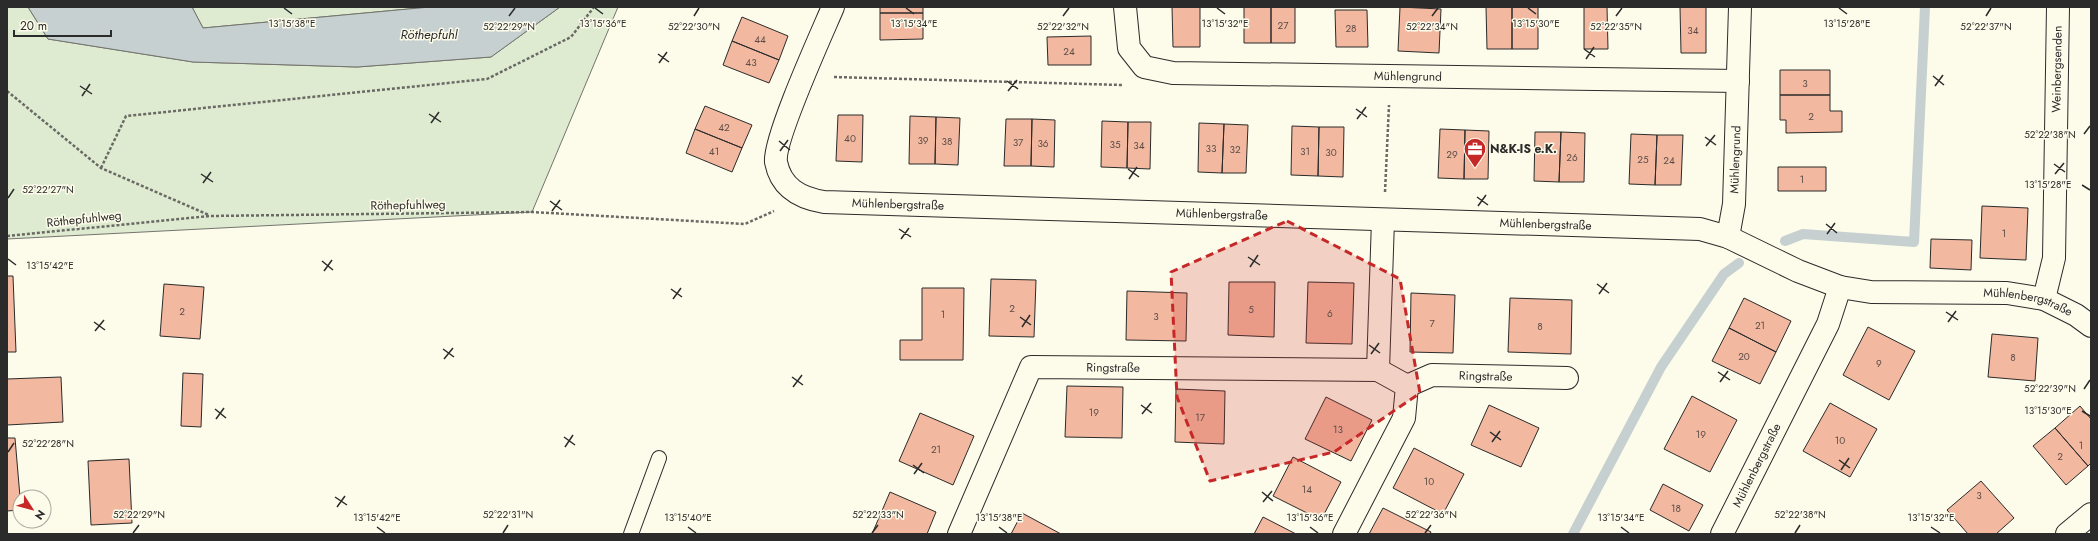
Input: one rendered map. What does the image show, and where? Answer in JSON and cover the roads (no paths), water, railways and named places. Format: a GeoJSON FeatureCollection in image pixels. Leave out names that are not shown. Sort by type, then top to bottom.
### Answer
{"type":"FeatureCollection","features":[{"type":"Feature","properties":{"kind":"street","name":"Mühlenbergstraße"},"geometry":{"type":"LineString","coordinates":[[833,7],[804,76],[781,138],[776,161],[785,184],[804,198],[832,202],[1700,229],[1728,237],[1798,271],[1840,287],[1871,292],[2007,293],[2044,298],[2076,315],[2091,326]]}},
{"type":"Feature","properties":{"kind":"street","name":"Mühlengrund"},"geometry":{"type":"LineString","coordinates":[[1124,7],[1129,48],[1144,67],[1173,73],[1738,81]]}},
{"type":"Feature","properties":{"kind":"street","name":"Mühlengrund"},"geometry":{"type":"LineString","coordinates":[[1728,237],[1734,204],[1740,7]]}},
{"type":"Feature","properties":{"kind":"street","name":"Weinbergsenden"},"geometry":{"type":"LineString","coordinates":[[2044,298],[2054,258],[2058,7]]}},
{"type":"Feature","properties":{"kind":"street"},"geometry":{"type":"LineString","coordinates":[[1378,370],[1383,220]]}},
{"type":"Feature","properties":{"kind":"street","name":"Mühlenbergstraße"},"geometry":{"type":"LineString","coordinates":[[1722,534],[1828,324],[1840,287]]}},
{"type":"Feature","properties":{"kind":"street","name":"Ringstraße"},"geometry":{"type":"LineString","coordinates":[[959,534],[1031,367],[1378,370],[1407,386],[1432,375],[1567,378]]}},
{"type":"Feature","properties":{"kind":"street"},"geometry":{"type":"LineString","coordinates":[[1344,534],[1404,418],[1407,386]]}},
{"type":"Feature","properties":{"kind":"street"},"geometry":{"type":"LineString","coordinates":[[2067,534],[2091,514]]}},
{"type":"Feature","properties":{"kind":"lane"},"geometry":{"type":"LineString","coordinates":[[631,534],[658,458]]}},
{"type":"Feature","properties":{"kind":"water","name":"Röthepfuhl"},"geometry":{"type":"Polygon","coordinates":[[[28,7],[192,7],[203,28],[430,7],[560,7],[491,57],[357,67],[193,62],[48,39],[28,7]]]}},
{"type":"Feature","properties":{"kind":"waterway"},"geometry":{"type":"LineString","coordinates":[[1785,241],[1803,234],[1914,242],[1925,7]]}},
{"type":"Feature","properties":{"kind":"waterway"},"geometry":{"type":"LineString","coordinates":[[1573,534],[1661,367],[1724,274],[1739,263]]}},
{"type":"Feature","properties":{"kind":"place","name":"N&K-IS e.K."},"geometry":{"type":"Point","coordinates":[1475,168]}}]}
